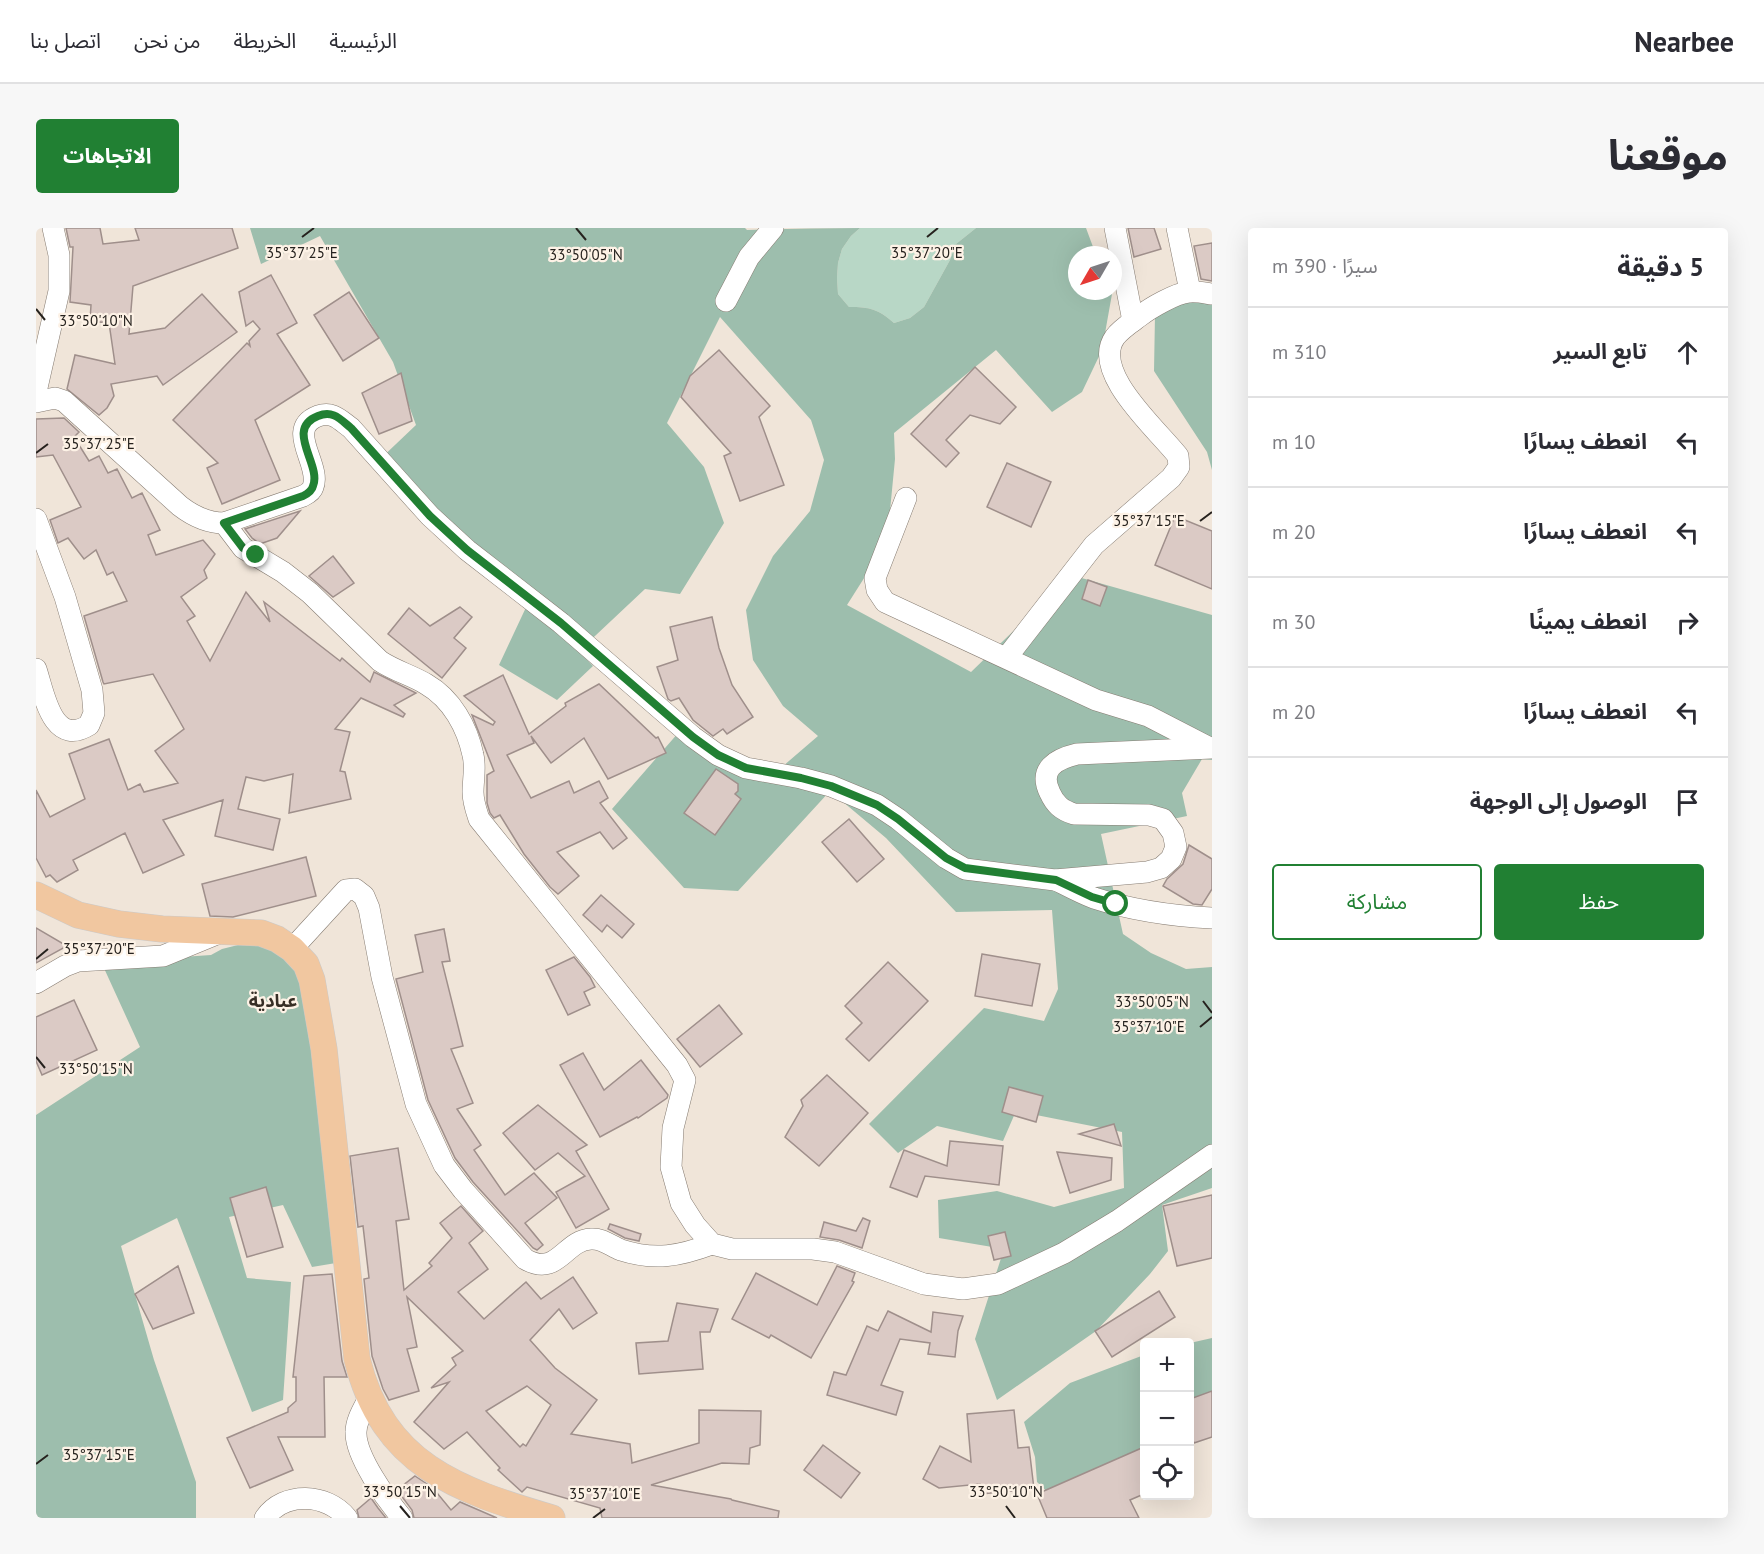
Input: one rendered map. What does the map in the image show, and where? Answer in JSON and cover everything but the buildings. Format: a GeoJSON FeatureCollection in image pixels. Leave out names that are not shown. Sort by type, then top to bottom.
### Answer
{"type":"FeatureCollection","features":[{"type":"Feature","properties":{"kind":"main road"},"geometry":{"type":"LineString","coordinates":[[36,895],[78,915],[119,924],[162,929],[261,933],[277,939],[292,949],[306,964],[312,980],[324,1049],[357,1359],[369,1398],[386,1427],[408,1453],[435,1474],[495,1501],[552,1518]]}},
{"type":"Feature","properties":{"kind":"street"},"geometry":{"type":"LineString","coordinates":[[36,392],[59,291],[59,255],[53,228]]}},
{"type":"Feature","properties":{"kind":"street"},"geometry":{"type":"LineString","coordinates":[[726,302],[749,257],[773,228]]}},
{"type":"Feature","properties":{"kind":"street"},"geometry":{"type":"LineString","coordinates":[[1114,228],[1133,321]]}},
{"type":"Feature","properties":{"kind":"street"},"geometry":{"type":"LineString","coordinates":[[1177,228],[1190,291]]}},
{"type":"Feature","properties":{"kind":"street"},"geometry":{"type":"LineString","coordinates":[[1007,657],[1094,545],[1171,478],[1179,467],[1178,456],[1129,400],[1117,381],[1109,353],[1115,338],[1144,312],[1179,295],[1190,291],[1212,294]]}},
{"type":"Feature","properties":{"kind":"street"},"geometry":{"type":"LineString","coordinates":[[36,402],[55,398],[64,401],[190,514],[203,520],[224,523],[303,496],[310,491],[314,486],[315,475],[303,439],[304,429],[316,416],[329,413],[336,416],[351,428],[430,516],[467,550],[561,623],[693,737],[718,755],[746,768],[831,786],[877,805],[946,858],[965,868],[1056,880],[1147,872],[1161,868],[1171,859],[1176,847],[1173,833],[1163,819],[1149,815],[1074,814],[1062,810],[1053,800],[1045,784],[1046,774],[1053,765],[1065,757],[1077,754],[1210,748]]}},
{"type":"Feature","properties":{"kind":"street"},"geometry":{"type":"LineString","coordinates":[[906,498],[875,578],[877,590],[885,602],[1096,700],[1148,716],[1210,748]]}},
{"type":"Feature","properties":{"kind":"street"},"geometry":{"type":"LineString","coordinates":[[36,519],[65,597],[92,690],[94,713],[89,725],[75,731],[68,731],[55,721],[36,669]]}},
{"type":"Feature","properties":{"kind":"street"},"geometry":{"type":"LineString","coordinates":[[224,523],[243,548],[283,572],[310,593],[380,661],[391,669],[426,684],[442,696],[455,711],[474,757],[473,793],[479,819],[677,1065],[685,1080],[673,1128],[671,1167],[681,1203],[695,1225],[712,1244],[732,1249],[813,1248],[835,1252],[924,1284],[963,1289],[998,1284],[1064,1253],[1117,1221],[1212,1155]]}},
{"type":"Feature","properties":{"kind":"street"},"geometry":{"type":"LineString","coordinates":[[1056,880],[1092,897],[1116,904],[1178,916],[1212,918]]}},
{"type":"Feature","properties":{"kind":"street"},"geometry":{"type":"LineString","coordinates":[[292,949],[346,890],[355,889],[364,896],[369,908],[382,977],[416,1104],[444,1165],[463,1190],[525,1259],[536,1265],[546,1265],[588,1239],[597,1239],[622,1250],[651,1256],[686,1254],[712,1244]]}},
{"type":"Feature","properties":{"kind":"street"},"geometry":{"type":"LineString","coordinates":[[36,983],[78,961],[163,956],[223,932]]}},
{"type":"Feature","properties":{"kind":"street"},"geometry":{"type":"LineString","coordinates":[[369,1398],[359,1416],[356,1433],[361,1454],[385,1498],[402,1518]]}},
{"type":"Feature","properties":{"kind":"street"},"geometry":{"type":"LineString","coordinates":[[265,1518],[272,1509],[294,1498],[318,1500],[330,1504],[347,1518]]}},
{"type":"Feature","properties":{"kind":"green space"},"geometry":{"type":"Polygon","coordinates":[[[250,228],[745,228],[747,230],[860,228],[842,249],[838,263],[838,294],[849,307],[873,310],[894,323],[910,318],[924,307],[950,260],[956,244],[976,228],[1086,228],[1093,246],[1068,246],[1068,300],[1111,300],[1102,350],[1082,392],[1052,412],[996,350],[894,433],[895,459],[887,542],[847,605],[971,672],[1071,575],[1212,615],[1212,760],[1202,759],[1182,793],[1187,816],[1101,834],[1123,934],[1151,953],[1186,969],[1212,967],[1212,1188],[1162,1205],[1168,1251],[1150,1274],[1096,1331],[997,1400],[975,1339],[1004,1249],[939,1238],[938,1200],[997,1191],[1054,1207],[1124,1188],[1122,1132],[1016,1111],[1003,1141],[937,1126],[898,1153],[869,1124],[984,1008],[1044,1021],[1058,989],[1052,910],[956,912],[886,838],[830,791],[738,891],[684,888],[612,809],[679,732],[768,779],[818,736],[783,706],[753,660],[746,610],[773,556],[810,511],[824,460],[811,420],[720,317],[667,423],[704,467],[724,523],[680,594],[645,589],[579,651],[593,666],[557,700],[499,665],[529,601],[376,463],[416,425],[393,362],[320,236],[261,264],[250,228]]]}},
{"type":"Feature","properties":{"kind":"green space"},"geometry":{"type":"Polygon","coordinates":[[[860,228],[976,228],[956,244],[950,260],[924,307],[910,318],[894,323],[873,310],[849,307],[838,294],[838,263],[842,249],[860,228]]]}},
{"type":"Feature","properties":{"kind":"green space"},"geometry":{"type":"Polygon","coordinates":[[[1212,289],[1212,470],[1207,452],[1154,371],[1155,315],[1212,289]]]}},
{"type":"Feature","properties":{"kind":"green space"},"geometry":{"type":"Polygon","coordinates":[[[246,943],[259,943],[303,967],[348,1261],[312,1267],[283,1205],[229,1217],[247,1278],[291,1282],[283,1400],[252,1412],[177,1218],[121,1246],[154,1360],[196,1482],[196,1518],[36,1518],[36,1115],[140,1047],[103,966],[139,960],[211,955],[222,949],[246,943]]]}},
{"type":"Feature","properties":{"kind":"green space"},"geometry":{"type":"Polygon","coordinates":[[[1212,1338],[1212,1400],[1194,1408],[1194,1392],[1194,1342],[1212,1338]]]}},
{"type":"Feature","properties":{"kind":"green space"},"geometry":{"type":"Polygon","coordinates":[[[1140,1357],[1140,1460],[1137,1468],[1057,1501],[1037,1482],[1035,1457],[1024,1422],[1070,1383],[1140,1357]]]}},
{"type":"Feature","properties":{"kind":"district","name":"عبادية"},"geometry":{"type":"Point","coordinates":[273,1000]}},
{"type":"Feature","properties":{"kind":"route"},"geometry":{"type":"LineString","coordinates":[[256,555],[237,542],[224,523],[303,496],[310,491],[314,486],[315,475],[303,439],[304,429],[316,416],[329,413],[351,428],[430,516],[467,550],[561,623],[693,737],[718,755],[746,768],[831,786],[877,805],[946,858],[965,868],[1056,880],[1092,897],[1116,904]]}}]}
